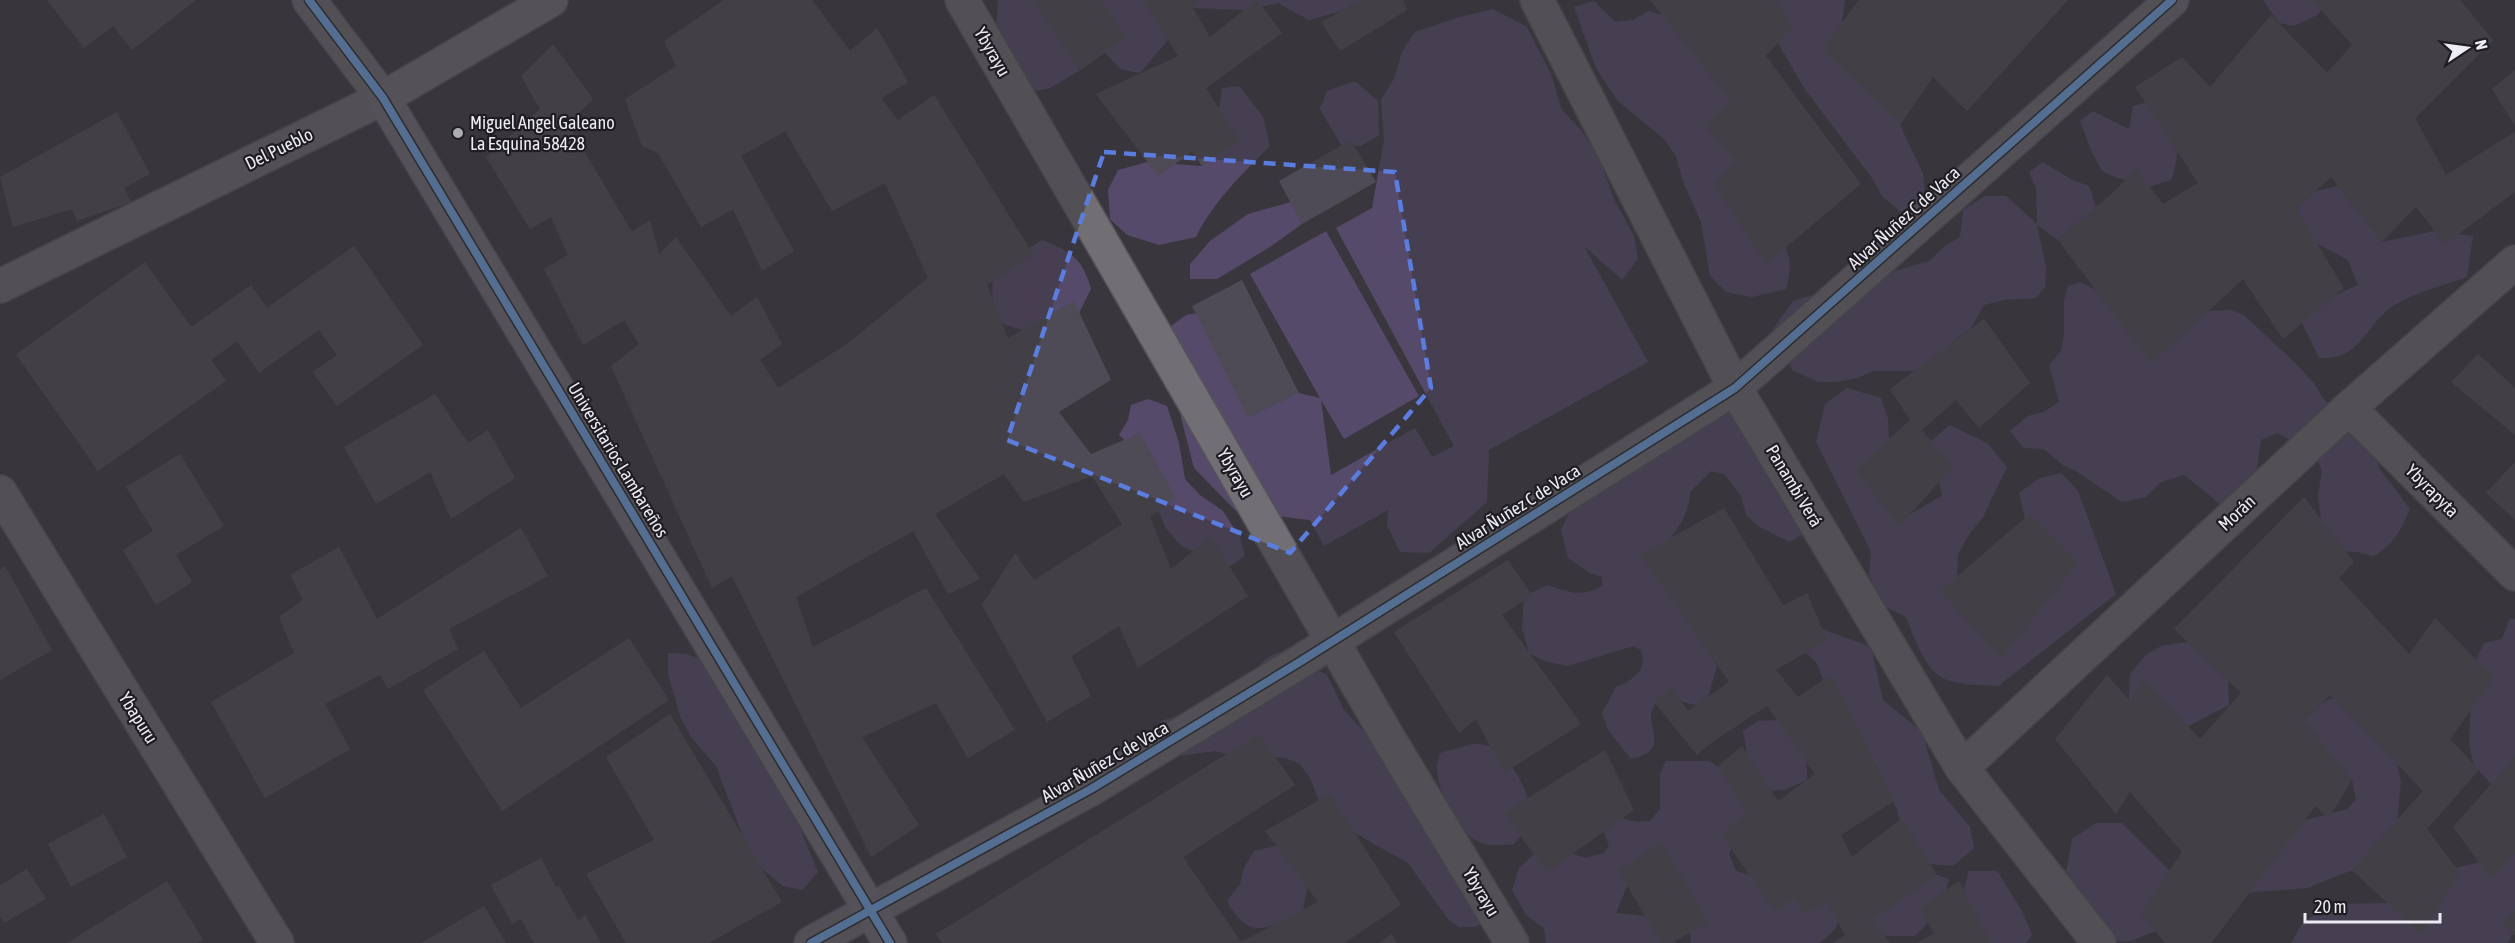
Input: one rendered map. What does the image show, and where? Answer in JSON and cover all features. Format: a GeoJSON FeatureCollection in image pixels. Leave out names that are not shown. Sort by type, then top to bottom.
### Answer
{"type":"FeatureCollection","features":[{"type":"Feature","properties":{"kind":"street","name":"Universitarios Lambareños"},"geometry":{"type":"LineString","coordinates":[[309,0],[382,98],[890,943]]}},
{"type":"Feature","properties":{"kind":"street","name":"Del Pueblo"},"geometry":{"type":"LineString","coordinates":[[0,286],[382,98],[551,0]]}},
{"type":"Feature","properties":{"kind":"street","name":"Ybyrayu"},"geometry":{"type":"LineString","coordinates":[[962,0],[1333,641],[1512,943]]}},
{"type":"Feature","properties":{"kind":"street","name":"Panambi Verá"},"geometry":{"type":"LineString","coordinates":[[1537,0],[1735,388],[1962,768],[2099,943]]}},
{"type":"Feature","properties":{"kind":"street","name":"Alvar Ñuñez C de Vaca"},"geometry":{"type":"LineString","coordinates":[[811,943],[1091,789],[1333,641],[1735,388],[2172,0]]}},
{"type":"Feature","properties":{"kind":"street","name":"Morán"},"geometry":{"type":"LineString","coordinates":[[1962,768],[2349,408],[2515,262]]}},
{"type":"Feature","properties":{"kind":"street","name":"Ybyrapyta"},"geometry":{"type":"LineString","coordinates":[[2349,408],[2515,574]]}},
{"type":"Feature","properties":{"kind":"street","name":"Ybapuru"},"geometry":{"type":"LineString","coordinates":[[0,492],[277,943]]}},
{"type":"Feature","properties":{"kind":"highlighted area"},"geometry":{"type":"Polygon","coordinates":[[[1104,152],[1395,172],[1431,388],[1290,553],[1007,440],[1104,152]]]}},
{"type":"Feature","properties":{"kind":"shaded area"},"geometry":{"type":"Polygon","coordinates":[[[998,0],[1055,0],[1074,46],[1079,71],[1048,89],[1025,92],[994,58],[998,0]]]}},
{"type":"Feature","properties":{"kind":"shaded area"},"geometry":{"type":"Polygon","coordinates":[[[1101,0],[1156,0],[1168,40],[1140,73],[1120,69],[1105,52],[1101,0]]]}},
{"type":"Feature","properties":{"kind":"shaded area"},"geometry":{"type":"Polygon","coordinates":[[[1196,0],[1363,0],[1341,11],[1309,20],[1278,3],[1244,10],[1193,8],[1196,0]]]}},
{"type":"Feature","properties":{"kind":"shaded area"},"geometry":{"type":"Polygon","coordinates":[[[1748,0],[1845,0],[1842,22],[1845,53],[1900,125],[1923,174],[1925,196],[1915,210],[1902,213],[1882,196],[1872,178],[1804,88],[1778,43],[1748,0]]]}},
{"type":"Feature","properties":{"kind":"shaded area"},"geometry":{"type":"Polygon","coordinates":[[[2263,0],[2329,0],[2317,15],[2294,26],[2279,23],[2263,0]]]}},
{"type":"Feature","properties":{"kind":"shaded area"},"geometry":{"type":"Polygon","coordinates":[[[1594,1],[1615,22],[1633,20],[1649,11],[1682,21],[1716,71],[1733,109],[1777,233],[1788,254],[1790,267],[1786,289],[1752,297],[1726,292],[1710,276],[1701,222],[1682,179],[1676,156],[1664,139],[1617,100],[1596,68],[1574,7],[1594,1]]]}},
{"type":"Feature","properties":{"kind":"shaded area"},"geometry":{"type":"Polygon","coordinates":[[[1493,9],[1527,27],[1551,74],[1562,110],[1581,130],[1600,159],[1613,197],[1634,236],[1638,259],[1622,280],[1584,246],[1648,362],[1489,450],[1487,502],[1429,553],[1400,552],[1387,525],[1388,510],[1324,546],[1310,520],[1236,511],[1194,468],[1181,418],[1171,326],[1186,315],[1207,311],[1255,394],[1299,393],[1320,398],[1250,274],[1326,231],[1419,396],[1344,439],[1321,400],[1331,475],[1415,428],[1432,457],[1454,446],[1336,228],[1372,208],[1384,140],[1381,100],[1394,79],[1402,52],[1415,32],[1493,9]]]}},
{"type":"Feature","properties":{"kind":"shaded area"},"geometry":{"type":"Polygon","coordinates":[[[1355,81],[1378,101],[1379,135],[1361,146],[1341,145],[1320,109],[1327,91],[1355,81]]]}},
{"type":"Feature","properties":{"kind":"shaded area"},"geometry":{"type":"Polygon","coordinates":[[[1239,86],[1263,117],[1270,146],[1220,200],[1196,237],[1159,245],[1127,235],[1110,219],[1108,190],[1118,170],[1147,162],[1202,166],[1219,109],[1222,88],[1239,86]]]}},
{"type":"Feature","properties":{"kind":"shaded area"},"geometry":{"type":"Polygon","coordinates":[[[2146,103],[2174,137],[2177,155],[2171,180],[2149,187],[2102,171],[2080,121],[2093,111],[2129,129],[2133,106],[2146,103]]]}},
{"type":"Feature","properties":{"kind":"shaded area"},"geometry":{"type":"Polygon","coordinates":[[[2043,162],[2072,180],[2089,186],[2096,207],[2058,240],[2037,225],[2046,267],[2045,287],[2036,298],[2004,300],[1984,305],[1971,328],[1955,340],[1944,355],[1915,371],[1873,371],[1857,378],[1836,382],[1818,382],[1792,370],[1784,347],[1773,329],[1793,301],[1929,261],[1945,246],[1960,237],[1963,210],[1985,196],[2006,196],[2037,224],[2036,189],[2029,172],[2043,162]]]}},
{"type":"Feature","properties":{"kind":"shaded area"},"geometry":{"type":"Polygon","coordinates":[[[2338,186],[2382,242],[2435,231],[2473,236],[2467,277],[2422,292],[2396,304],[2385,312],[2355,347],[2334,357],[2319,358],[2302,323],[2303,305],[2336,295],[2358,285],[2348,260],[2316,243],[2296,209],[2316,191],[2338,186]]]}},
{"type":"Feature","properties":{"kind":"shaded area"},"geometry":{"type":"Polygon","coordinates":[[[1291,202],[1302,224],[1270,247],[1217,279],[1190,279],[1190,264],[1210,241],[1248,214],[1291,202]]]}},
{"type":"Feature","properties":{"kind":"shaded area"},"geometry":{"type":"Polygon","coordinates":[[[1042,240],[1061,248],[1074,257],[1084,270],[1091,289],[1073,325],[1054,340],[1003,324],[995,309],[992,294],[999,263],[1020,254],[1042,240]]]}},
{"type":"Feature","properties":{"kind":"shaded area"},"geometry":{"type":"Polygon","coordinates":[[[2080,282],[2094,289],[2125,318],[2177,327],[2209,311],[2231,310],[2245,316],[2292,360],[2314,383],[2322,397],[2374,450],[2379,468],[2410,509],[2392,541],[2374,556],[2339,551],[2323,535],[2318,496],[2322,471],[2315,453],[2277,433],[2261,440],[2254,487],[2223,506],[2184,475],[2161,482],[2146,497],[2122,502],[2076,471],[2063,465],[2044,449],[2024,448],[2010,431],[2028,416],[2044,412],[2059,402],[2049,365],[2061,351],[2064,334],[2064,300],[2068,286],[2080,282]]]}},
{"type":"Feature","properties":{"kind":"shaded area"},"geometry":{"type":"Polygon","coordinates":[[[1718,387],[1805,533],[1789,542],[1758,526],[1746,515],[1741,496],[1724,474],[1711,471],[1690,492],[1684,517],[1662,551],[1704,646],[1717,666],[1708,697],[1696,705],[1661,697],[1651,715],[1654,741],[1652,748],[1645,754],[1631,759],[1608,730],[1602,713],[1616,687],[1628,682],[1640,671],[1643,662],[1641,650],[1633,646],[1568,666],[1545,661],[1529,653],[1522,628],[1524,596],[1548,585],[1569,592],[1581,593],[1602,586],[1602,577],[1590,573],[1568,558],[1561,530],[1573,505],[1677,444],[1685,437],[1718,387]]]}},
{"type":"Feature","properties":{"kind":"shaded area"},"geometry":{"type":"Polygon","coordinates":[[[1847,388],[1881,398],[1888,419],[1890,461],[1910,514],[1942,496],[1931,441],[1950,425],[1987,443],[2007,467],[1983,517],[1968,536],[1958,555],[1957,577],[2025,518],[2019,493],[2040,478],[2061,473],[2078,491],[2116,594],[1998,686],[1961,683],[1941,677],[1924,658],[1906,617],[1880,604],[1869,574],[1871,552],[1816,442],[1825,404],[1847,388]]]}},
{"type":"Feature","properties":{"kind":"shaded area"},"geometry":{"type":"Polygon","coordinates":[[[1148,399],[1167,406],[1179,443],[1185,479],[1200,495],[1223,511],[1240,537],[1245,556],[1230,566],[1181,546],[1165,527],[1132,447],[1119,435],[1128,420],[1131,405],[1148,399]]]}},
{"type":"Feature","properties":{"kind":"shaded area"},"geometry":{"type":"Polygon","coordinates":[[[2510,619],[2515,619],[2515,775],[2491,784],[2474,765],[2469,745],[2472,668],[2484,643],[2502,639],[2510,619]]]}},
{"type":"Feature","properties":{"kind":"shaded area"},"geometry":{"type":"Polygon","coordinates":[[[1822,629],[1871,647],[1883,700],[1922,732],[1939,790],[1970,827],[1974,848],[1953,866],[1930,864],[1905,835],[1897,810],[1877,766],[1853,742],[1816,662],[1806,653],[1813,634],[1822,629]]]}},
{"type":"Feature","properties":{"kind":"shaded area"},"geometry":{"type":"Polygon","coordinates":[[[2187,642],[2228,680],[2229,705],[2188,726],[2129,700],[2130,674],[2145,656],[2161,646],[2187,642]]]}},
{"type":"Feature","properties":{"kind":"shaded area"},"geometry":{"type":"Polygon","coordinates":[[[1281,652],[1327,675],[1344,710],[1377,746],[1406,790],[1415,817],[1485,919],[1476,927],[1459,927],[1448,919],[1408,863],[1355,833],[1319,801],[1310,778],[1299,763],[1266,756],[1248,759],[1215,751],[1178,756],[1168,754],[1157,736],[1161,721],[1184,713],[1228,690],[1269,657],[1281,652]]]}},
{"type":"Feature","properties":{"kind":"shaded area"},"geometry":{"type":"Polygon","coordinates":[[[668,653],[686,654],[705,660],[783,787],[818,872],[802,890],[783,886],[752,860],[716,766],[691,737],[680,716],[668,674],[668,653]]]}},
{"type":"Feature","properties":{"kind":"shaded area"},"geometry":{"type":"Polygon","coordinates":[[[2348,693],[2388,730],[2401,781],[2396,832],[2352,870],[2307,888],[2242,893],[2282,826],[2348,809],[2356,799],[2352,780],[2307,744],[2305,720],[2325,701],[2348,693]]]}},
{"type":"Feature","properties":{"kind":"shaded area"},"geometry":{"type":"Polygon","coordinates":[[[1777,720],[1806,736],[1807,780],[1784,790],[1765,791],[1750,770],[1743,731],[1758,721],[1777,720]]]}},
{"type":"Feature","properties":{"kind":"shaded area"},"geometry":{"type":"Polygon","coordinates":[[[1473,744],[1490,746],[1499,753],[1514,771],[1526,793],[1530,815],[1528,825],[1514,844],[1489,845],[1475,840],[1459,825],[1446,804],[1437,771],[1440,753],[1473,744]]]}},
{"type":"Feature","properties":{"kind":"shaded area"},"geometry":{"type":"Polygon","coordinates":[[[1666,761],[1708,761],[1742,779],[1749,793],[1746,813],[1729,854],[1736,871],[1838,903],[1839,922],[1829,935],[1819,943],[1691,943],[1689,923],[1648,877],[1627,886],[1616,913],[1644,916],[1656,921],[1665,943],[1546,943],[1544,928],[1526,915],[1512,890],[1519,868],[1534,854],[1565,851],[1585,858],[1604,853],[1609,846],[1602,826],[1613,816],[1637,822],[1650,821],[1660,809],[1660,774],[1666,761]]]}},
{"type":"Feature","properties":{"kind":"shaded area"},"geometry":{"type":"Polygon","coordinates":[[[2096,823],[2122,823],[2170,871],[2156,931],[2131,941],[2111,942],[2064,884],[2072,839],[2096,823]]]}},
{"type":"Feature","properties":{"kind":"shaded area"},"geometry":{"type":"Polygon","coordinates":[[[1276,846],[1310,873],[1303,910],[1270,926],[1252,927],[1235,914],[1227,901],[1240,884],[1244,868],[1254,851],[1276,846]]]}},
{"type":"Feature","properties":{"kind":"shaded area"},"geometry":{"type":"Polygon","coordinates":[[[2515,848],[2515,929],[2508,943],[2291,943],[2301,925],[2318,912],[2336,904],[2410,905],[2428,896],[2456,868],[2492,859],[2515,848]]]}},
{"type":"Feature","properties":{"kind":"shaded area"},"geometry":{"type":"Polygon","coordinates":[[[1969,871],[1997,871],[2022,911],[2032,935],[2026,943],[1986,943],[1961,900],[1969,871]]]}},
{"type":"Feature","properties":{"kind":"shaded area"},"geometry":{"type":"Polygon","coordinates":[[[1937,875],[1949,879],[1940,904],[1927,923],[1915,936],[1885,936],[1873,919],[1876,902],[1910,877],[1937,875]]]}},
{"type":"Feature","properties":{"kind":"building"},"geometry":{"type":"Polygon","coordinates":[[[47,0],[196,0],[132,50],[113,26],[84,48],[47,0]]]}},
{"type":"Feature","properties":{"kind":"building"},"geometry":{"type":"Polygon","coordinates":[[[724,0],[812,0],[850,51],[877,28],[908,82],[881,98],[898,120],[934,95],[1033,254],[987,285],[1008,338],[1074,301],[1111,380],[1059,412],[1091,454],[1140,433],[1176,498],[1150,517],[1171,569],[1211,537],[1248,596],[1138,668],[1119,626],[1071,656],[1091,696],[1047,722],[982,605],[1015,553],[1034,580],[1122,524],[1092,476],[1024,502],[1004,474],[935,514],[980,579],[948,594],[913,531],[796,597],[813,647],[926,588],[1015,730],[968,758],[936,703],[862,737],[919,825],[871,857],[732,576],[712,588],[611,366],[639,344],[624,320],[583,345],[544,269],[568,255],[551,217],[530,229],[486,157],[540,109],[521,76],[553,44],[593,99],[568,124],[632,232],[650,220],[659,254],[676,237],[731,316],[757,297],[782,344],[760,360],[778,388],[847,344],[928,278],[885,183],[832,211],[785,131],[741,156],[794,251],[762,271],[733,209],[701,227],[658,153],[642,146],[625,99],[676,66],[664,41],[724,0]]]}},
{"type":"Feature","properties":{"kind":"building"},"geometry":{"type":"Polygon","coordinates":[[[1032,0],[1102,0],[1126,38],[1079,71],[1032,0]]]}},
{"type":"Feature","properties":{"kind":"building"},"geometry":{"type":"Polygon","coordinates":[[[1143,0],[1204,0],[1193,8],[1210,37],[1257,0],[1282,33],[1206,88],[1240,142],[1202,166],[1192,152],[1158,176],[1096,94],[1178,56],[1143,0]]]}},
{"type":"Feature","properties":{"kind":"building"},"geometry":{"type":"Polygon","coordinates":[[[1363,0],[1403,0],[1407,10],[1340,51],[1321,22],[1363,0]]]}},
{"type":"Feature","properties":{"kind":"building"},"geometry":{"type":"Polygon","coordinates":[[[1650,0],[1775,0],[1793,26],[1766,56],[1861,184],[1766,264],[1714,184],[1735,161],[1705,126],[1730,100],[1650,0]]]}},
{"type":"Feature","properties":{"kind":"building"},"geometry":{"type":"Polygon","coordinates":[[[1859,0],[2068,0],[1967,111],[1933,77],[1900,125],[1822,49],[1859,0]]]}},
{"type":"Feature","properties":{"kind":"building"},"geometry":{"type":"Polygon","coordinates":[[[2312,0],[2460,0],[2493,40],[2415,118],[2446,175],[2515,132],[2515,192],[2445,244],[2416,207],[2382,242],[2331,177],[2296,209],[2344,288],[2283,339],[2243,279],[2151,364],[2058,240],[2119,187],[2135,168],[2163,204],[2198,183],[2135,87],[2182,57],[2210,87],[2271,15],[2327,73],[2352,45],[2312,0]]]}},
{"type":"Feature","properties":{"kind":"building"},"geometry":{"type":"Polygon","coordinates":[[[2515,70],[2515,126],[2492,89],[2515,70]]]}},
{"type":"Feature","properties":{"kind":"building"},"geometry":{"type":"Polygon","coordinates":[[[117,112],[150,174],[124,188],[131,202],[77,221],[72,209],[13,227],[0,177],[117,112]]]}},
{"type":"Feature","properties":{"kind":"building"},"geometry":{"type":"Polygon","coordinates":[[[1351,140],[1376,182],[1302,224],[1279,181],[1351,140]]]}},
{"type":"Feature","properties":{"kind":"building"},"geometry":{"type":"Polygon","coordinates":[[[354,246],[423,345],[337,406],[313,372],[337,355],[319,330],[259,373],[237,341],[211,360],[226,381],[98,471],[16,354],[145,262],[191,327],[251,285],[267,308],[354,246]]]}},
{"type":"Feature","properties":{"kind":"building"},"geometry":{"type":"Polygon","coordinates":[[[1242,280],[1299,393],[1248,418],[1192,306],[1242,280]]]}},
{"type":"Feature","properties":{"kind":"building"},"geometry":{"type":"Polygon","coordinates":[[[1984,319],[2030,383],[1979,428],[1956,400],[1922,430],[1953,467],[1899,526],[1855,470],[1910,420],[1890,389],[1984,319]]]}},
{"type":"Feature","properties":{"kind":"building"},"geometry":{"type":"Polygon","coordinates":[[[2478,354],[2515,388],[2515,435],[2451,382],[2478,354]]]}},
{"type":"Feature","properties":{"kind":"building"},"geometry":{"type":"Polygon","coordinates":[[[435,394],[468,443],[488,430],[515,478],[451,519],[430,472],[376,504],[344,447],[435,394]]]}},
{"type":"Feature","properties":{"kind":"building"},"geometry":{"type":"Polygon","coordinates":[[[180,454],[224,526],[176,555],[192,582],[156,605],[123,550],[153,531],[126,487],[180,454]]]}},
{"type":"Feature","properties":{"kind":"building"},"geometry":{"type":"Polygon","coordinates":[[[2515,462],[2515,520],[2486,493],[2515,462]]]}},
{"type":"Feature","properties":{"kind":"building"},"geometry":{"type":"Polygon","coordinates":[[[2304,497],[2354,562],[2339,578],[2409,654],[2435,618],[2494,678],[2450,739],[2479,770],[2427,829],[2460,873],[2421,935],[2352,870],[2423,791],[2330,695],[2305,720],[2352,780],[2328,819],[2316,806],[2211,943],[2165,943],[2141,914],[2182,852],[2130,792],[2116,814],[2055,739],[2107,675],[2129,700],[2144,680],[2200,739],[2241,693],[2174,629],[2304,497]]]}},
{"type":"Feature","properties":{"kind":"building"},"geometry":{"type":"Polygon","coordinates":[[[1724,508],[1783,605],[1807,593],[1827,640],[1776,670],[1798,697],[1831,675],[1894,801],[1841,835],[1852,857],[1902,818],[1937,875],[1873,919],[1890,943],[1833,943],[1845,935],[1827,902],[1804,914],[1795,898],[1774,911],[1721,834],[1746,813],[1718,766],[1742,746],[1778,801],[1815,774],[1767,706],[1708,745],[1697,755],[1654,702],[1671,687],[1688,711],[1729,682],[1640,555],[1724,508]]]}},
{"type":"Feature","properties":{"kind":"building"},"geometry":{"type":"Polygon","coordinates":[[[2030,514],[2078,563],[2001,659],[1940,591],[2030,514]]]}},
{"type":"Feature","properties":{"kind":"building"},"geometry":{"type":"Polygon","coordinates":[[[521,528],[548,576],[449,629],[458,649],[388,689],[380,675],[325,704],[350,749],[265,798],[211,702],[294,653],[279,617],[303,600],[290,575],[339,547],[377,619],[521,528]]]}},
{"type":"Feature","properties":{"kind":"building"},"geometry":{"type":"Polygon","coordinates":[[[1508,560],[1532,595],[1502,615],[1581,724],[1504,773],[1476,719],[1459,733],[1394,632],[1508,560]]]}},
{"type":"Feature","properties":{"kind":"building"},"geometry":{"type":"Polygon","coordinates":[[[5,566],[52,650],[0,680],[0,569],[5,566]]]}},
{"type":"Feature","properties":{"kind":"building"},"geometry":{"type":"Polygon","coordinates":[[[629,638],[669,700],[502,811],[423,690],[484,651],[521,708],[629,638]]]}},
{"type":"Feature","properties":{"kind":"building"},"geometry":{"type":"Polygon","coordinates":[[[670,714],[782,902],[709,943],[626,943],[586,874],[654,840],[606,757],[670,714]]]}},
{"type":"Feature","properties":{"kind":"building"},"geometry":{"type":"Polygon","coordinates":[[[1259,734],[1295,785],[1183,857],[1241,942],[1318,902],[1265,831],[1330,794],[1401,905],[1344,943],[942,943],[936,934],[1259,734]]]}},
{"type":"Feature","properties":{"kind":"building"},"geometry":{"type":"Polygon","coordinates":[[[1605,750],[1634,810],[1547,872],[1504,813],[1605,750]]]}},
{"type":"Feature","properties":{"kind":"building"},"geometry":{"type":"Polygon","coordinates":[[[2515,757],[2515,854],[2491,879],[2453,827],[2515,757]]]}},
{"type":"Feature","properties":{"kind":"building"},"geometry":{"type":"Polygon","coordinates":[[[104,814],[127,857],[71,887],[48,844],[104,814]]]}},
{"type":"Feature","properties":{"kind":"building"},"geometry":{"type":"Polygon","coordinates":[[[1662,841],[1708,922],[1675,941],[1676,943],[1661,943],[1618,870],[1662,841]]]}},
{"type":"Feature","properties":{"kind":"building"},"geometry":{"type":"Polygon","coordinates":[[[541,858],[556,887],[559,886],[578,920],[585,915],[601,943],[534,943],[521,919],[512,924],[491,885],[541,858]]]}},
{"type":"Feature","properties":{"kind":"building"},"geometry":{"type":"Polygon","coordinates":[[[27,869],[46,899],[4,923],[0,916],[0,885],[27,869]]]}},
{"type":"Feature","properties":{"kind":"building"},"geometry":{"type":"Polygon","coordinates":[[[167,881],[203,940],[197,943],[67,943],[167,881]]]}},
{"type":"Feature","properties":{"kind":"building"},"geometry":{"type":"Polygon","coordinates":[[[1959,881],[1991,943],[1917,943],[1934,933],[1919,909],[1959,881]]]}},
{"type":"Feature","properties":{"kind":"building"},"geometry":{"type":"Polygon","coordinates":[[[484,906],[506,943],[421,943],[484,906]]]}},
{"type":"Feature","properties":{"kind":"building"},"geometry":{"type":"Polygon","coordinates":[[[2515,910],[2515,936],[2503,922],[2515,910]]]}},
{"type":"Feature","properties":{"kind":"building"},"geometry":{"type":"Polygon","coordinates":[[[1392,934],[1397,943],[1379,943],[1392,934]]]}},
{"type":"Feature","properties":{"kind":"cycle path"},"geometry":{"type":"LineString","coordinates":[[309,0],[383,98],[890,943]]}},
{"type":"Feature","properties":{"kind":"cycle path"},"geometry":{"type":"LineString","coordinates":[[811,943],[1091,789],[1298,663],[1735,388],[2172,0]]}},
{"type":"Feature","properties":{"kind":"place","name":"Miguel Angel Galeano La Esquina 58428"},"geometry":{"type":"Point","coordinates":[458,133]}}]}
